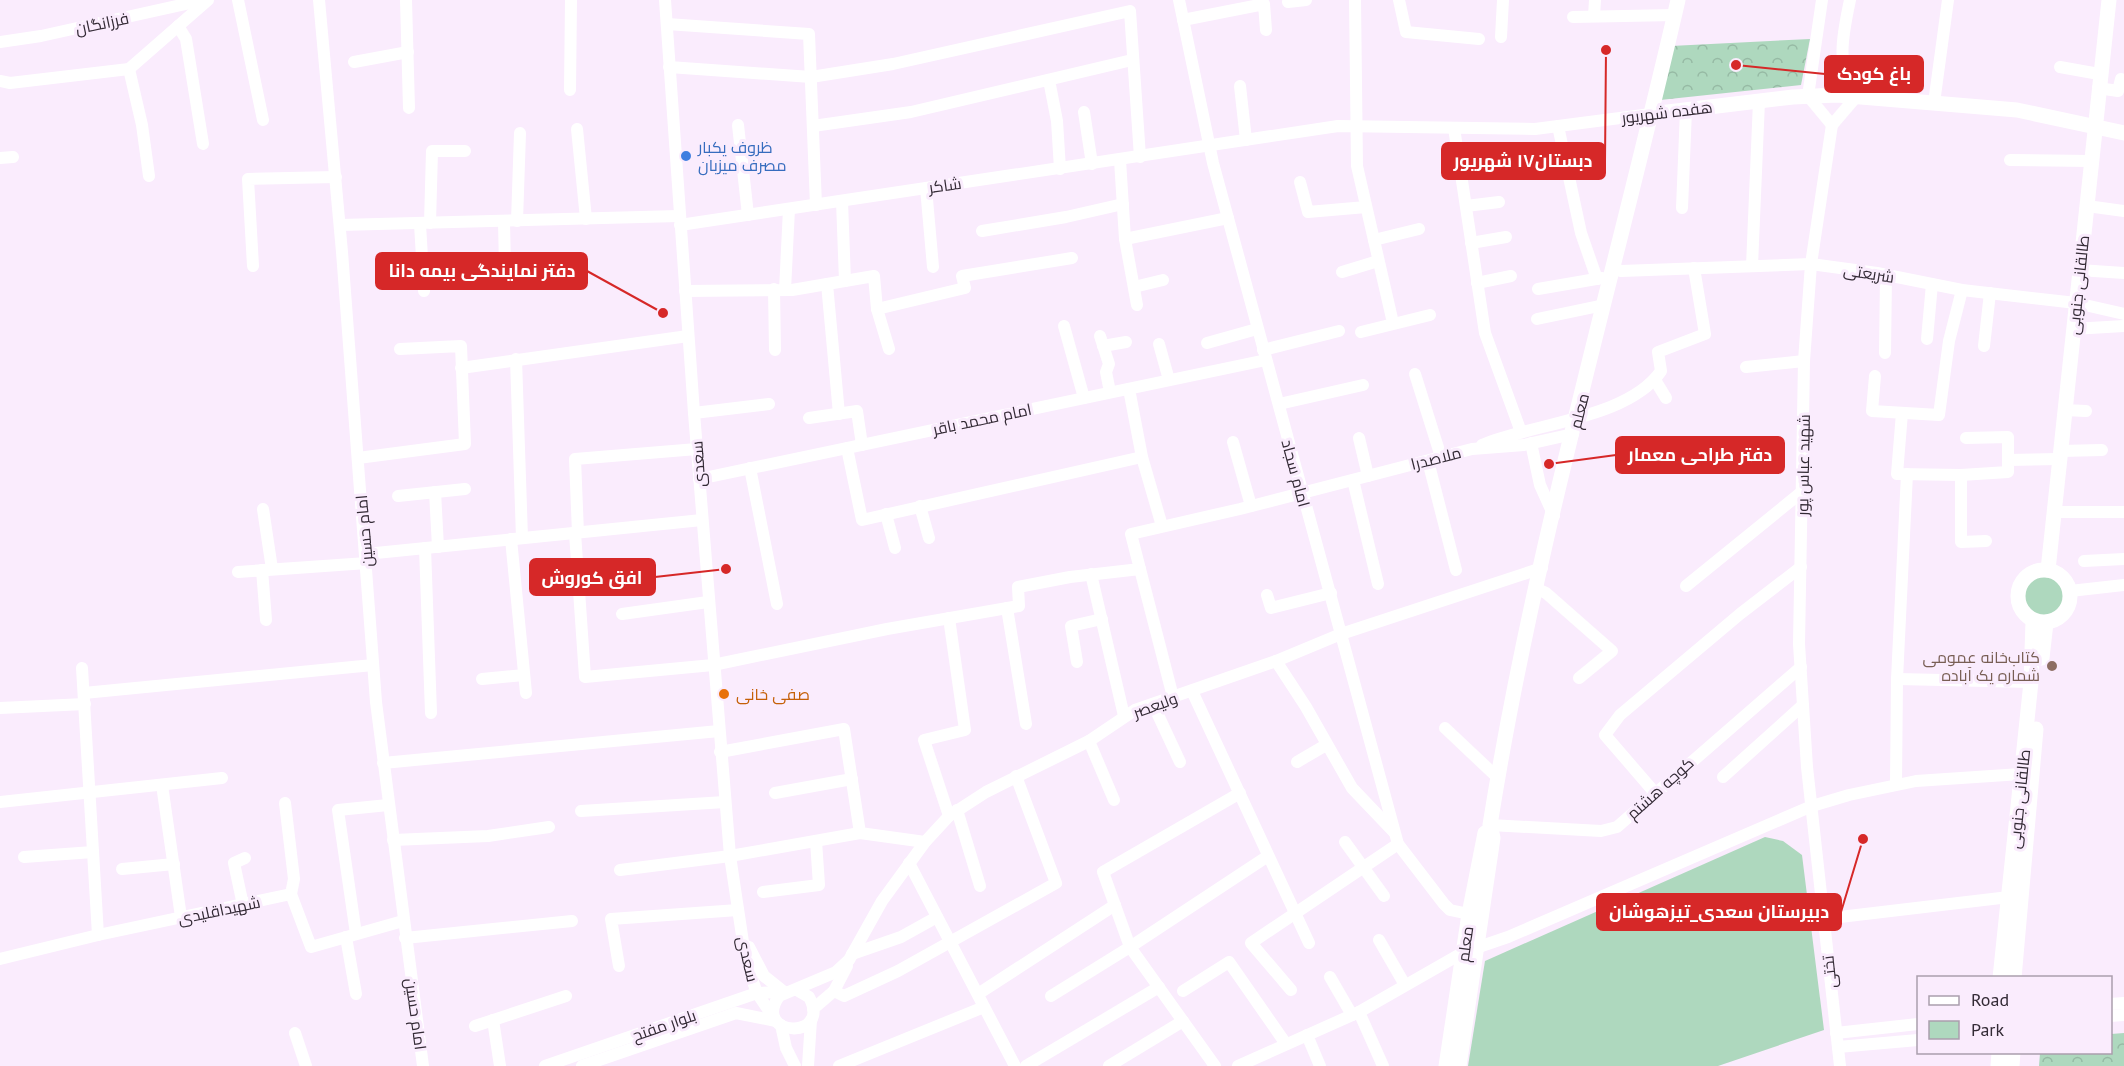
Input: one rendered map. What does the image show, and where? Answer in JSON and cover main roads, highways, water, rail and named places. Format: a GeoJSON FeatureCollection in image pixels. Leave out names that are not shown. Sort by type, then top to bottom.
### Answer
{"type":"FeatureCollection","features":[{"type":"Feature","properties":{"kind":"main road","name":"طالقانی جنوبی"},"geometry":{"type":"LineString","coordinates":[[2048,570],[2098,81],[2109,0]]}},
{"type":"Feature","properties":{"kind":"main road","name":"معلم"},"geometry":{"type":"LineString","coordinates":[[1446,1066],[1493,838],[1491,825],[1498,778],[1537,589],[1604,305],[1606,275],[1651,114],[1676,7]]}},
{"type":"Feature","properties":{"kind":"main road","name":"هفده شهریور"},"geometry":{"type":"LineString","coordinates":[[1651,114],[1808,96],[1856,97],[2017,110],[2124,133]]}},
{"type":"Feature","properties":{"kind":"main road"},"geometry":{"type":"LineString","coordinates":[[2048,570],[2062,577],[2070,591],[2070,600],[2062,615],[2040,622],[2021,609],[2017,593],[2020,585],[2031,573],[2048,570]]}},
{"type":"Feature","properties":{"kind":"main road","name":"طالقانی جنوبی"},"geometry":{"type":"LineString","coordinates":[[2000,976],[2031,682],[2040,622]]}},
{"type":"Feature","properties":{"kind":"main road","name":"طالقانی جنوبی"},"geometry":{"type":"LineString","coordinates":[[2014,976],[2040,622]]}},
{"type":"Feature","properties":{"kind":"main road","name":"معلم"},"geometry":{"type":"LineString","coordinates":[[1459,1066],[1471,950],[1469,914],[1483,836],[1491,825]]}},
{"type":"Feature","properties":{"kind":"place","name":"دبستان۱۷ شهریور"},"geometry":{"type":"Point","coordinates":[1606,50]}},
{"type":"Feature","properties":{"kind":"place","name":"باغ کودک"},"geometry":{"type":"Point","coordinates":[1736,65]}},
{"type":"Feature","properties":{"kind":"place","name":"ظروف یکبار مصرف میزبان"},"geometry":{"type":"Point","coordinates":[686,156]}},
{"type":"Feature","properties":{"kind":"place","name":"دفتر نمایندگی بیمه دانا"},"geometry":{"type":"Point","coordinates":[663,313]}},
{"type":"Feature","properties":{"kind":"place","name":"دفتر طراحی معمار"},"geometry":{"type":"Point","coordinates":[1549,464]}},
{"type":"Feature","properties":{"kind":"place","name":"افق کوروش"},"geometry":{"type":"Point","coordinates":[726,569]}},
{"type":"Feature","properties":{"kind":"place","name":"کتاب‌خانه عمومی شماره یک آباده"},"geometry":{"type":"Point","coordinates":[2052,666]}},
{"type":"Feature","properties":{"kind":"place","name":"صفی خانی"},"geometry":{"type":"Point","coordinates":[724,694]}},
{"type":"Feature","properties":{"kind":"place","name":"دبیرستان سعدی_تیزهوشان"},"geometry":{"type":"Point","coordinates":[1863,839]}}]}
